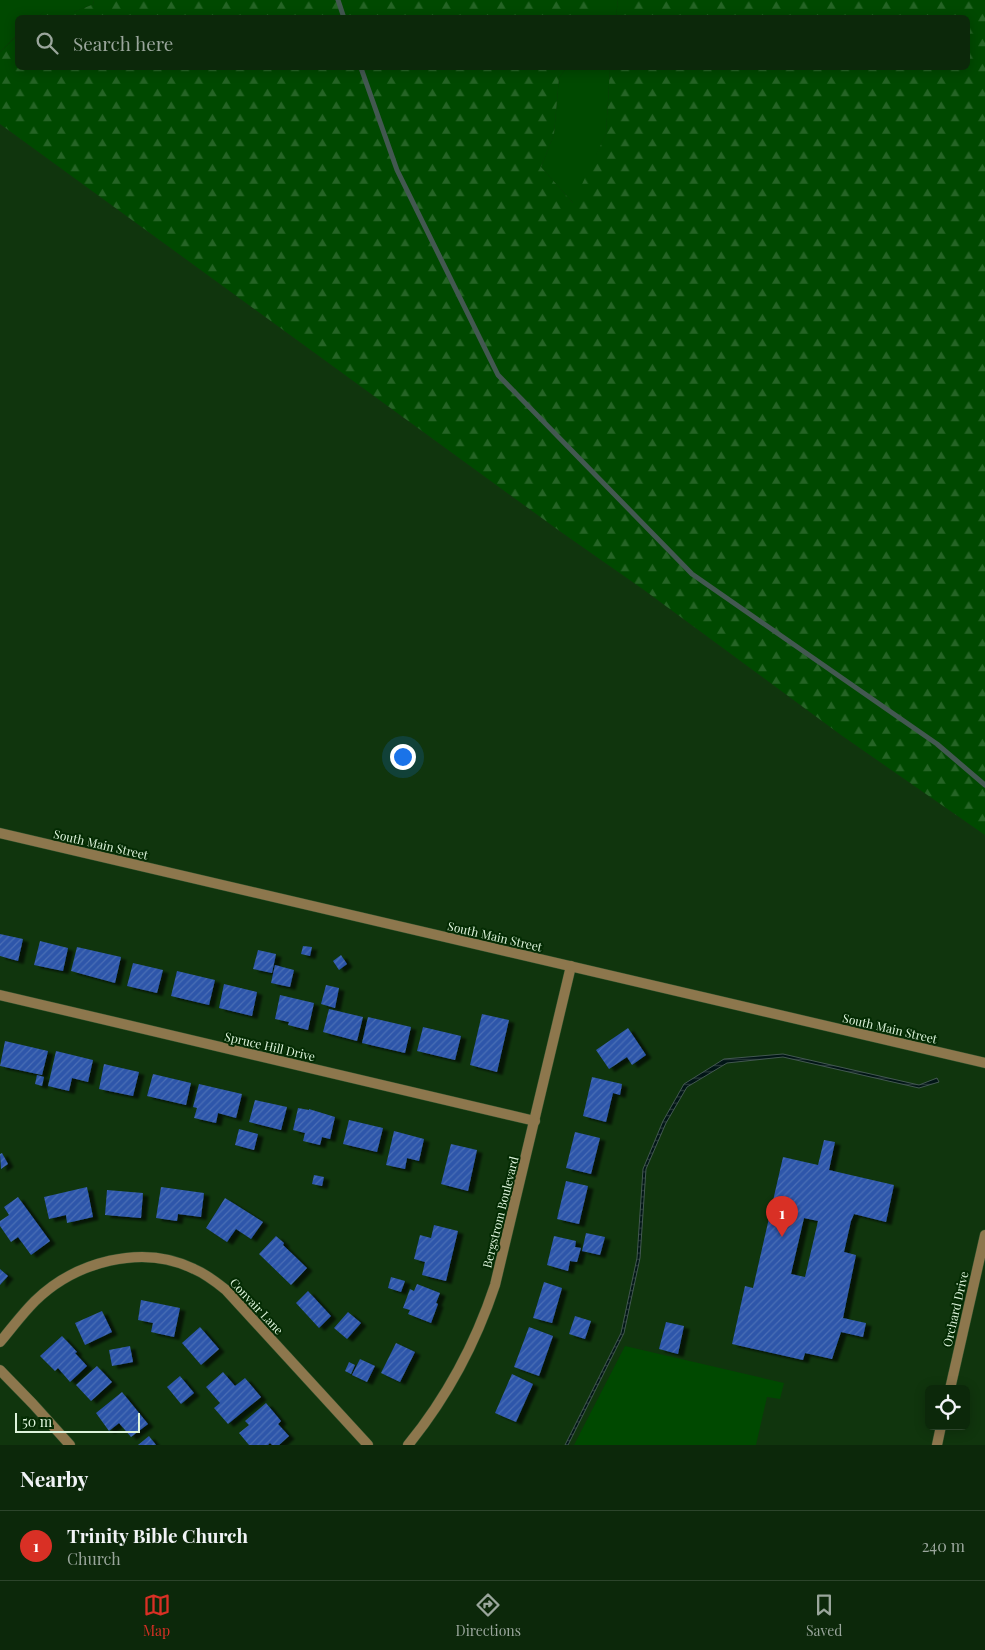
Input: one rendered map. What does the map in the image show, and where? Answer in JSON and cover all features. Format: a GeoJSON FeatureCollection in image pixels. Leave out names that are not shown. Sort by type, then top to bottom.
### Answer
{"type":"FeatureCollection","features":[{"type":"Feature","properties":{"kind":"street","name":"South Main Street"},"geometry":{"type":"LineString","coordinates":[[0,833],[985,1062]]}},
{"type":"Feature","properties":{"kind":"street","name":"Bergstrom Boulevard"},"geometry":{"type":"LineString","coordinates":[[408,1445],[432,1414],[452,1382],[470,1351],[484,1318],[495,1285],[571,966]]}},
{"type":"Feature","properties":{"kind":"street","name":"Spruce Hill Drive"},"geometry":{"type":"LineString","coordinates":[[0,996],[535,1121]]}},
{"type":"Feature","properties":{"kind":"street","name":"Orchard Drive"},"geometry":{"type":"LineString","coordinates":[[951,1385],[985,1235]]}},
{"type":"Feature","properties":{"kind":"street","name":"Convair Lane"},"geometry":{"type":"LineString","coordinates":[[0,1342],[35,1301],[60,1282],[80,1271],[106,1262],[130,1257],[154,1258],[175,1262],[193,1268],[212,1278],[226,1290],[368,1445]]}},
{"type":"Feature","properties":{"kind":"street"},"geometry":{"type":"LineString","coordinates":[[0,1370],[70,1445]]}},
{"type":"Feature","properties":{"kind":"street"},"geometry":{"type":"LineString","coordinates":[[937,1445],[940,1430]]}},
{"type":"Feature","properties":{"kind":"green space"},"geometry":{"type":"Polygon","coordinates":[[[0,0],[93,0],[94,4],[74,12],[44,12],[40,15],[15,15],[15,37],[0,52],[0,0]]]}},
{"type":"Feature","properties":{"kind":"green space"},"geometry":{"type":"Polygon","coordinates":[[[93,0],[596,0],[596,15],[40,15],[44,12],[74,12],[94,4],[93,0]]]}},
{"type":"Feature","properties":{"kind":"green space"},"geometry":{"type":"Polygon","coordinates":[[[596,0],[618,0],[616,15],[596,15],[596,0]]]}},
{"type":"Feature","properties":{"kind":"green space"},"geometry":{"type":"Polygon","coordinates":[[[618,0],[985,0],[985,835],[841,735],[644,590],[561,532],[0,124],[0,52],[15,38],[15,70],[565,70],[559,78],[554,134],[541,167],[573,203],[606,134],[610,70],[970,70],[970,15],[616,15],[618,0]]]}},
{"type":"Feature","properties":{"kind":"green space"},"geometry":{"type":"Polygon","coordinates":[[[565,70],[610,70],[606,134],[574,204],[541,167],[554,134],[559,78],[565,70]]]}},
{"type":"Feature","properties":{"kind":"green space"},"geometry":{"type":"Polygon","coordinates":[[[625,1346],[784,1383],[780,1399],[767,1397],[756,1445],[574,1445],[625,1346]]]}},
{"type":"Feature","properties":{"kind":"shaded area"},"geometry":{"type":"Polygon","coordinates":[[[783,1054],[919,1085],[937,1078],[939,1082],[919,1088],[783,1057],[727,1063],[687,1087],[666,1123],[646,1169],[640,1258],[624,1333],[568,1445],[565,1445],[621,1333],[637,1258],[643,1169],[663,1121],[684,1084],[724,1059],[783,1054]]]}},
{"type":"Feature","properties":{"kind":"building"},"geometry":{"type":"Polygon","coordinates":[[[0,934],[23,939],[18,961],[0,956],[0,934]]]}},
{"type":"Feature","properties":{"kind":"building"},"geometry":{"type":"Polygon","coordinates":[[[40,941],[68,948],[63,971],[34,965],[40,941]]]}},
{"type":"Feature","properties":{"kind":"building"},"geometry":{"type":"Polygon","coordinates":[[[303,946],[312,947],[310,956],[301,954],[303,946]]]}},
{"type":"Feature","properties":{"kind":"building"},"geometry":{"type":"Polygon","coordinates":[[[77,947],[121,957],[115,983],[71,971],[77,947]]]}},
{"type":"Feature","properties":{"kind":"building"},"geometry":{"type":"Polygon","coordinates":[[[258,950],[276,954],[272,973],[253,969],[258,950]]]}},
{"type":"Feature","properties":{"kind":"building"},"geometry":{"type":"Polygon","coordinates":[[[341,955],[347,964],[339,970],[333,961],[341,955]]]}},
{"type":"Feature","properties":{"kind":"building"},"geometry":{"type":"Polygon","coordinates":[[[133,963],[163,970],[157,993],[127,986],[133,963]]]}},
{"type":"Feature","properties":{"kind":"building"},"geometry":{"type":"Polygon","coordinates":[[[275,965],[294,970],[290,987],[271,983],[275,965]]]}},
{"type":"Feature","properties":{"kind":"building"},"geometry":{"type":"Polygon","coordinates":[[[177,971],[215,980],[209,1005],[171,996],[177,971]]]}},
{"type":"Feature","properties":{"kind":"building"},"geometry":{"type":"Polygon","coordinates":[[[224,984],[257,992],[252,1016],[219,1008],[224,984]]]}},
{"type":"Feature","properties":{"kind":"building"},"geometry":{"type":"Polygon","coordinates":[[[326,985],[339,988],[335,1008],[321,1004],[326,985]]]}},
{"type":"Feature","properties":{"kind":"building"},"geometry":{"type":"Polygon","coordinates":[[[280,995],[314,1003],[308,1030],[288,1025],[289,1022],[275,1019],[280,995]]]}},
{"type":"Feature","properties":{"kind":"building"},"geometry":{"type":"Polygon","coordinates":[[[329,1009],[363,1017],[357,1041],[323,1032],[329,1009]]]}},
{"type":"Feature","properties":{"kind":"building"},"geometry":{"type":"Polygon","coordinates":[[[482,1014],[509,1020],[497,1072],[470,1065],[482,1014]]]}},
{"type":"Feature","properties":{"kind":"building"},"geometry":{"type":"Polygon","coordinates":[[[368,1017],[411,1027],[405,1053],[362,1043],[368,1017]]]}},
{"type":"Feature","properties":{"kind":"building"},"geometry":{"type":"Polygon","coordinates":[[[423,1027],[461,1036],[455,1060],[417,1051],[423,1027]]]}},
{"type":"Feature","properties":{"kind":"building"},"geometry":{"type":"Polygon","coordinates":[[[628,1028],[646,1055],[632,1065],[627,1057],[609,1069],[596,1050],[628,1028]]]}},
{"type":"Feature","properties":{"kind":"building"},"geometry":{"type":"Polygon","coordinates":[[[5,1041],[48,1051],[42,1075],[0,1066],[5,1041]]]}},
{"type":"Feature","properties":{"kind":"building"},"geometry":{"type":"Polygon","coordinates":[[[56,1051],[93,1060],[88,1082],[72,1078],[69,1091],[48,1086],[56,1051]]]}},
{"type":"Feature","properties":{"kind":"building"},"geometry":{"type":"Polygon","coordinates":[[[104,1064],[139,1072],[133,1096],[99,1089],[104,1064]]]}},
{"type":"Feature","properties":{"kind":"building"},"geometry":{"type":"Polygon","coordinates":[[[153,1074],[191,1083],[186,1105],[147,1096],[153,1074]]]}},
{"type":"Feature","properties":{"kind":"building"},"geometry":{"type":"Polygon","coordinates":[[[37,1075],[44,1077],[42,1086],[35,1084],[37,1075]]]}},
{"type":"Feature","properties":{"kind":"building"},"geometry":{"type":"Polygon","coordinates":[[[592,1077],[622,1084],[620,1095],[613,1093],[606,1122],[583,1116],[592,1077]]]}},
{"type":"Feature","properties":{"kind":"building"},"geometry":{"type":"Polygon","coordinates":[[[199,1084],[242,1094],[236,1118],[218,1113],[216,1123],[194,1118],[197,1108],[193,1107],[199,1084]]]}},
{"type":"Feature","properties":{"kind":"building"},"geometry":{"type":"Polygon","coordinates":[[[255,1100],[287,1107],[281,1130],[249,1122],[255,1100]]]}},
{"type":"Feature","properties":{"kind":"building"},"geometry":{"type":"Polygon","coordinates":[[[298,1108],[309,1109],[335,1117],[330,1139],[322,1137],[320,1145],[303,1141],[305,1133],[293,1130],[298,1108]]]}},
{"type":"Feature","properties":{"kind":"building"},"geometry":{"type":"Polygon","coordinates":[[[349,1120],[383,1128],[377,1152],[343,1144],[349,1120]]]}},
{"type":"Feature","properties":{"kind":"building"},"geometry":{"type":"Polygon","coordinates":[[[239,1129],[258,1134],[254,1150],[235,1145],[239,1129]]]}},
{"type":"Feature","properties":{"kind":"building"},"geometry":{"type":"Polygon","coordinates":[[[394,1131],[424,1139],[419,1161],[407,1158],[405,1169],[386,1165],[394,1131]]]}},
{"type":"Feature","properties":{"kind":"building"},"geometry":{"type":"Polygon","coordinates":[[[575,1132],[600,1138],[591,1174],[566,1168],[575,1132]]]}},
{"type":"Feature","properties":{"kind":"building"},"geometry":{"type":"Polygon","coordinates":[[[824,1140],[835,1142],[829,1170],[894,1185],[886,1222],[854,1214],[844,1252],[856,1255],[843,1318],[866,1323],[863,1337],[841,1332],[832,1359],[805,1353],[803,1360],[732,1344],[745,1286],[753,1288],[783,1157],[818,1165],[824,1140]],[[804,1218],[791,1274],[805,1277],[818,1221],[804,1218]]]}},
{"type":"Feature","properties":{"kind":"building"},"geometry":{"type":"Polygon","coordinates":[[[451,1144],[477,1150],[468,1191],[441,1184],[451,1144]]]}},
{"type":"Feature","properties":{"kind":"building"},"geometry":{"type":"Polygon","coordinates":[[[2,1153],[8,1164],[1,1169],[0,1154],[2,1153]]]}},
{"type":"Feature","properties":{"kind":"building"},"geometry":{"type":"Polygon","coordinates":[[[314,1175],[324,1177],[322,1186],[312,1184],[314,1175]]]}},
{"type":"Feature","properties":{"kind":"building"},"geometry":{"type":"Polygon","coordinates":[[[566,1181],[588,1186],[579,1224],[557,1219],[566,1181]]]}},
{"type":"Feature","properties":{"kind":"building"},"geometry":{"type":"Polygon","coordinates":[[[87,1187],[93,1217],[67,1223],[66,1215],[49,1219],[44,1197],[87,1187]]]}},
{"type":"Feature","properties":{"kind":"building"},"geometry":{"type":"Polygon","coordinates":[[[161,1187],[204,1193],[201,1217],[178,1214],[177,1221],[156,1218],[161,1187]]]}},
{"type":"Feature","properties":{"kind":"building"},"geometry":{"type":"Polygon","coordinates":[[[107,1190],[143,1193],[141,1218],[105,1215],[107,1190]]]}},
{"type":"Feature","properties":{"kind":"building"},"geometry":{"type":"Polygon","coordinates":[[[18,1197],[50,1241],[31,1255],[18,1237],[11,1242],[0,1226],[0,1221],[9,1215],[4,1207],[18,1197]]]}},
{"type":"Feature","properties":{"kind":"building"},"geometry":{"type":"Polygon","coordinates":[[[225,1198],[263,1222],[251,1239],[236,1229],[227,1242],[206,1228],[225,1198]]]}},
{"type":"Feature","properties":{"kind":"building"},"geometry":{"type":"Polygon","coordinates":[[[434,1225],[458,1231],[446,1281],[422,1275],[425,1262],[414,1259],[420,1235],[431,1238],[434,1225]]]}},
{"type":"Feature","properties":{"kind":"building"},"geometry":{"type":"Polygon","coordinates":[[[586,1233],[605,1237],[600,1255],[582,1251],[586,1233]]]}},
{"type":"Feature","properties":{"kind":"building"},"geometry":{"type":"Polygon","coordinates":[[[276,1236],[307,1268],[291,1285],[259,1254],[276,1236]]]}},
{"type":"Feature","properties":{"kind":"building"},"geometry":{"type":"Polygon","coordinates":[[[554,1236],[576,1241],[575,1247],[581,1248],[577,1262],[570,1261],[568,1271],[547,1265],[554,1236]]]}},
{"type":"Feature","properties":{"kind":"building"},"geometry":{"type":"Polygon","coordinates":[[[0,1269],[8,1276],[0,1285],[0,1269]]]}},
{"type":"Feature","properties":{"kind":"building"},"geometry":{"type":"Polygon","coordinates":[[[391,1277],[405,1281],[401,1292],[388,1288],[391,1277]]]}},
{"type":"Feature","properties":{"kind":"building"},"geometry":{"type":"Polygon","coordinates":[[[544,1282],[562,1288],[552,1323],[533,1318],[544,1282]]]}},
{"type":"Feature","properties":{"kind":"building"},"geometry":{"type":"Polygon","coordinates":[[[417,1284],[440,1293],[431,1323],[408,1314],[410,1310],[403,1308],[410,1289],[414,1291],[417,1284]]]}},
{"type":"Feature","properties":{"kind":"building"},"geometry":{"type":"Polygon","coordinates":[[[308,1291],[331,1316],[319,1328],[296,1303],[308,1291]]]}},
{"type":"Feature","properties":{"kind":"building"},"geometry":{"type":"Polygon","coordinates":[[[141,1300],[180,1308],[174,1337],[151,1332],[153,1323],[138,1320],[141,1300]]]}},
{"type":"Feature","properties":{"kind":"building"},"geometry":{"type":"Polygon","coordinates":[[[102,1311],[112,1332],[85,1345],[75,1323],[102,1311]]]}},
{"type":"Feature","properties":{"kind":"building"},"geometry":{"type":"Polygon","coordinates":[[[348,1312],[361,1323],[347,1339],[334,1328],[348,1312]]]}},
{"type":"Feature","properties":{"kind":"building"},"geometry":{"type":"Polygon","coordinates":[[[575,1316],[591,1321],[585,1339],[569,1334],[575,1316]]]}},
{"type":"Feature","properties":{"kind":"building"},"geometry":{"type":"Polygon","coordinates":[[[666,1322],[684,1326],[678,1354],[659,1349],[666,1322]]]}},
{"type":"Feature","properties":{"kind":"building"},"geometry":{"type":"Polygon","coordinates":[[[200,1327],[219,1349],[201,1365],[182,1343],[200,1327]]]}},
{"type":"Feature","properties":{"kind":"building"},"geometry":{"type":"Polygon","coordinates":[[[529,1327],[553,1336],[539,1376],[514,1367],[529,1327]]]}},
{"type":"Feature","properties":{"kind":"building"},"geometry":{"type":"Polygon","coordinates":[[[62,1336],[87,1366],[70,1382],[58,1368],[55,1371],[40,1356],[62,1336]]]}},
{"type":"Feature","properties":{"kind":"building"},"geometry":{"type":"Polygon","coordinates":[[[396,1343],[415,1352],[400,1382],[381,1373],[396,1343]]]}},
{"type":"Feature","properties":{"kind":"building"},"geometry":{"type":"Polygon","coordinates":[[[130,1346],[133,1362],[112,1366],[109,1350],[130,1346]]]}},
{"type":"Feature","properties":{"kind":"building"},"geometry":{"type":"Polygon","coordinates":[[[360,1359],[375,1366],[367,1382],[352,1375],[360,1359]]]}},
{"type":"Feature","properties":{"kind":"building"},"geometry":{"type":"Polygon","coordinates":[[[349,1362],[355,1365],[351,1374],[345,1371],[349,1362]]]}},
{"type":"Feature","properties":{"kind":"building"},"geometry":{"type":"Polygon","coordinates":[[[97,1366],[112,1382],[91,1401],[76,1385],[97,1366]]]}},
{"type":"Feature","properties":{"kind":"building"},"geometry":{"type":"Polygon","coordinates":[[[223,1372],[235,1386],[245,1378],[261,1397],[228,1424],[214,1408],[220,1403],[206,1387],[223,1372]]]}},
{"type":"Feature","properties":{"kind":"building"},"geometry":{"type":"Polygon","coordinates":[[[512,1374],[533,1384],[516,1422],[495,1413],[512,1374]]]}},
{"type":"Feature","properties":{"kind":"building"},"geometry":{"type":"Polygon","coordinates":[[[180,1376],[194,1393],[181,1404],[167,1387],[180,1376]]]}},
{"type":"Feature","properties":{"kind":"building"},"geometry":{"type":"Polygon","coordinates":[[[122,1392],[148,1424],[131,1437],[119,1423],[109,1431],[96,1413],[122,1392]]]}},
{"type":"Feature","properties":{"kind":"building"},"geometry":{"type":"Polygon","coordinates":[[[266,1403],[281,1421],[278,1424],[289,1436],[279,1445],[272,1445],[270,1443],[268,1445],[249,1445],[239,1433],[249,1425],[245,1421],[266,1403]]]}},
{"type":"Feature","properties":{"kind":"building"},"geometry":{"type":"Polygon","coordinates":[[[149,1436],[156,1445],[138,1445],[149,1436]]]}},
{"type":"Feature","properties":{"kind":"waterway"},"geometry":{"type":"LineString","coordinates":[[338,0],[343,15]]}},
{"type":"Feature","properties":{"kind":"waterway"},"geometry":{"type":"LineString","coordinates":[[362,70],[397,170],[498,375],[692,574],[937,744],[985,785]]}},
{"type":"Feature","properties":{"kind":"place","name":"Trinity Bible Church"},"geometry":{"type":"Point","coordinates":[782,1237]}}]}
